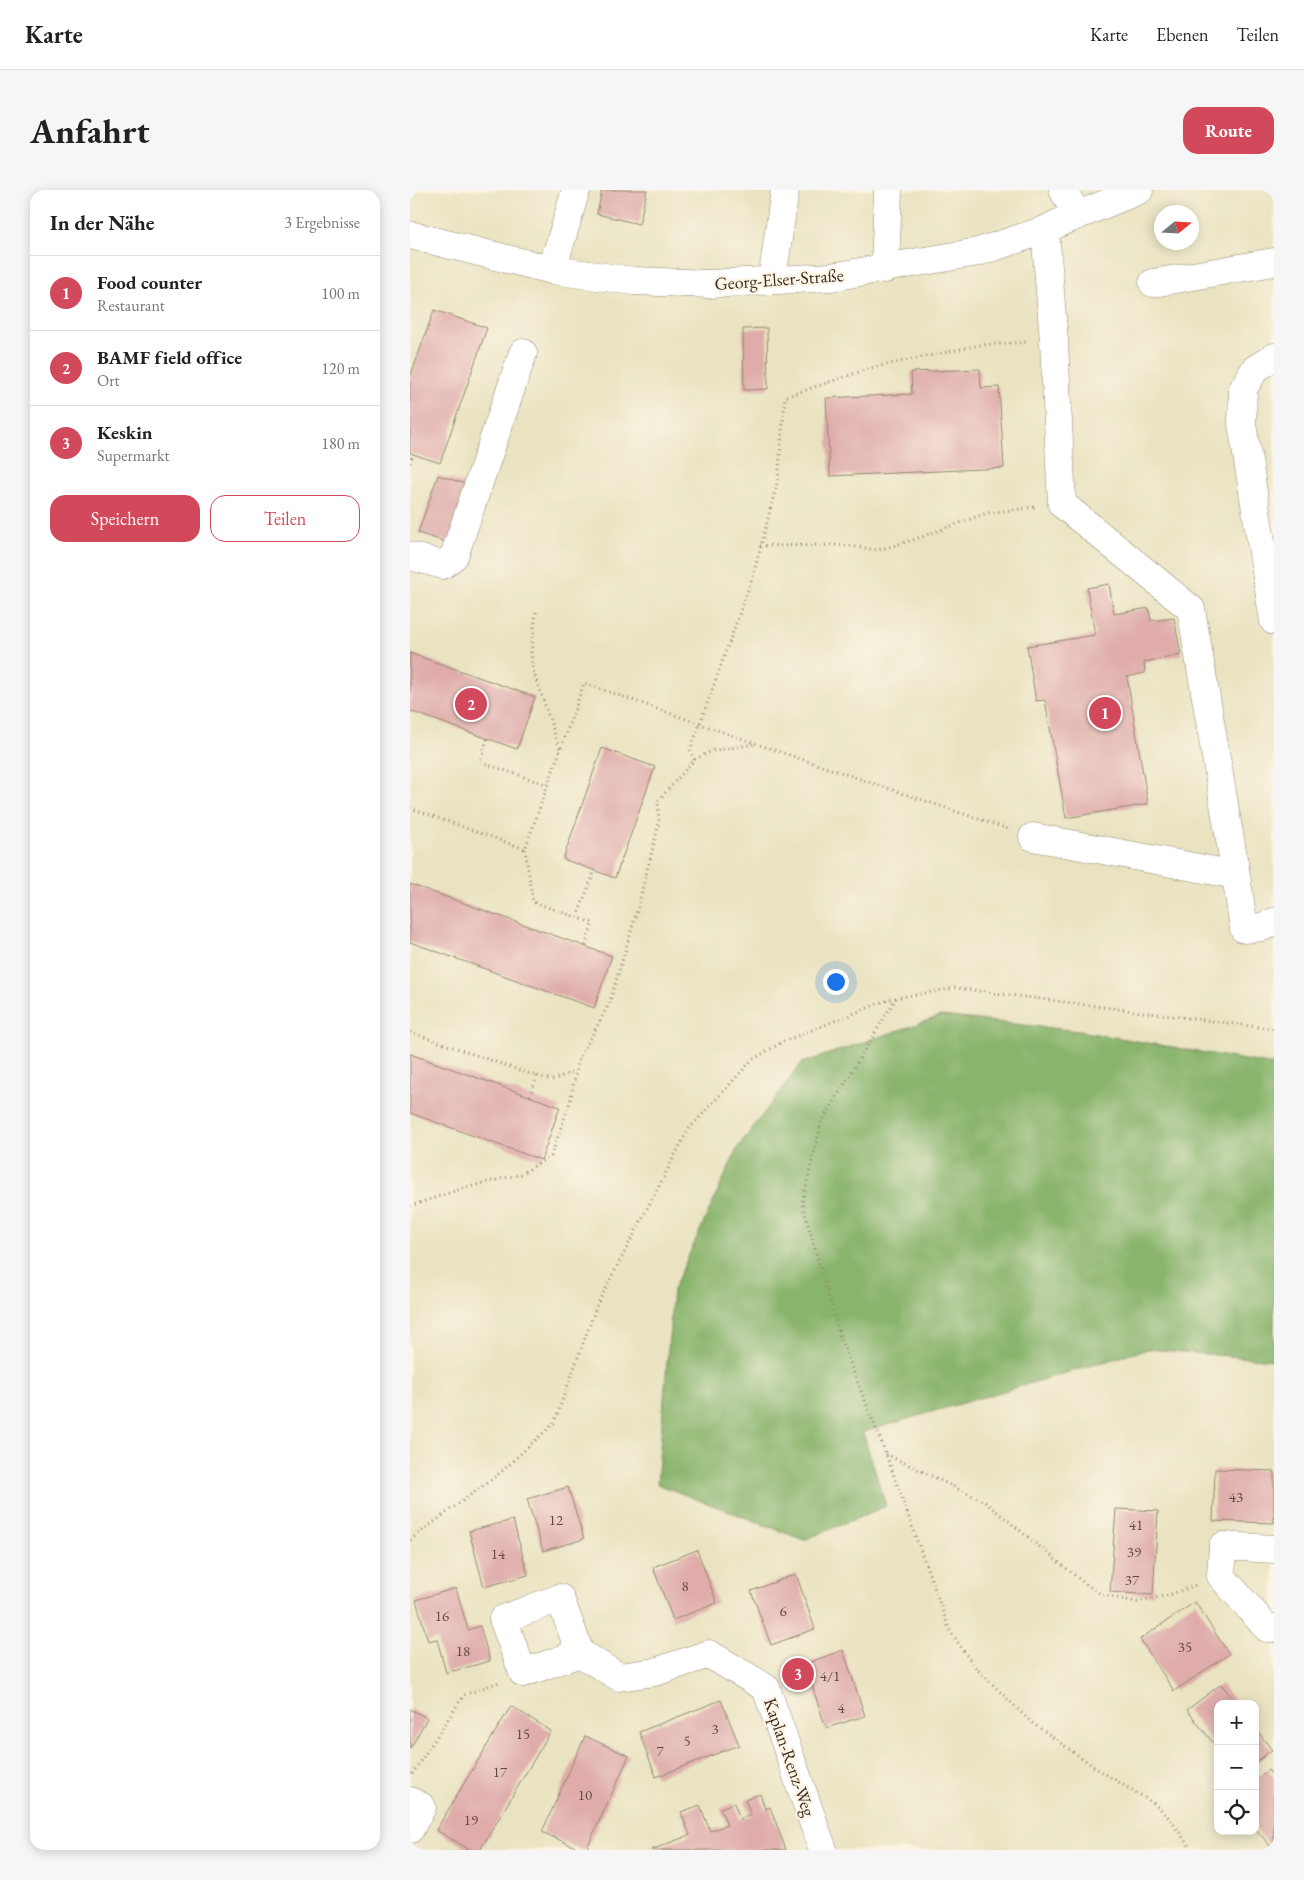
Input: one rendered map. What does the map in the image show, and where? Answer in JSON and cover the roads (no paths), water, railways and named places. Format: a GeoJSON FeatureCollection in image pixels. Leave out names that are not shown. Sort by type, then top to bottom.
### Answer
{"type":"FeatureCollection","features":[{"type":"Feature","properties":{"kind":"street"},"geometry":{"type":"LineString","coordinates":[[552,270],[576,190]]}},
{"type":"Feature","properties":{"kind":"street"},"geometry":{"type":"LineString","coordinates":[[772,280],[785,190]]}},
{"type":"Feature","properties":{"kind":"street"},"geometry":{"type":"LineString","coordinates":[[885,269],[888,190]]}},
{"type":"Feature","properties":{"kind":"street"},"geometry":{"type":"LineString","coordinates":[[1063,190],[1077,215]]}},
{"type":"Feature","properties":{"kind":"street","name":"Georg-Elser-Straße"},"geometry":{"type":"LineString","coordinates":[[410,235],[552,270],[634,281],[710,284],[831,277],[978,252],[1045,230],[1139,190]]}},
{"type":"Feature","properties":{"kind":"street"},"geometry":{"type":"LineString","coordinates":[[1045,230],[1054,341],[1062,504],[1191,609],[1244,929],[1262,927],[1274,922]]}},
{"type":"Feature","properties":{"kind":"street"},"geometry":{"type":"LineString","coordinates":[[1152,283],[1274,262]]}},
{"type":"Feature","properties":{"kind":"street"},"geometry":{"type":"LineString","coordinates":[[410,556],[443,565],[454,556],[522,352]]}},
{"type":"Feature","properties":{"kind":"street"},"geometry":{"type":"LineString","coordinates":[[1274,356],[1255,368],[1243,389],[1242,424],[1274,621]]}},
{"type":"Feature","properties":{"kind":"street"},"geometry":{"type":"LineString","coordinates":[[1033,837],[1236,874]]}},
{"type":"Feature","properties":{"kind":"street"},"geometry":{"type":"LineString","coordinates":[[1274,1549],[1223,1546],[1220,1576],[1267,1628],[1274,1628]]}},
{"type":"Feature","properties":{"kind":"street"},"geometry":{"type":"LineString","coordinates":[[560,1598],[580,1653],[523,1673],[503,1619],[560,1598]]}},
{"type":"Feature","properties":{"kind":"street","name":"Kaplan-Renz-Weg"},"geometry":{"type":"LineString","coordinates":[[580,1653],[619,1677],[655,1672],[709,1654],[766,1688],[823,1850]]}},
{"type":"Feature","properties":{"kind":"street"},"geometry":{"type":"LineString","coordinates":[[410,1800],[422,1807],[410,1829]]}},
{"type":"Feature","properties":{"kind":"place","name":"BAMF field office"},"geometry":{"type":"Point","coordinates":[471,704]}},
{"type":"Feature","properties":{"kind":"place","name":"Food counter"},"geometry":{"type":"Point","coordinates":[1105,713]}},
{"type":"Feature","properties":{"kind":"place","name":"Keskin"},"geometry":{"type":"Point","coordinates":[798,1674]}}]}
